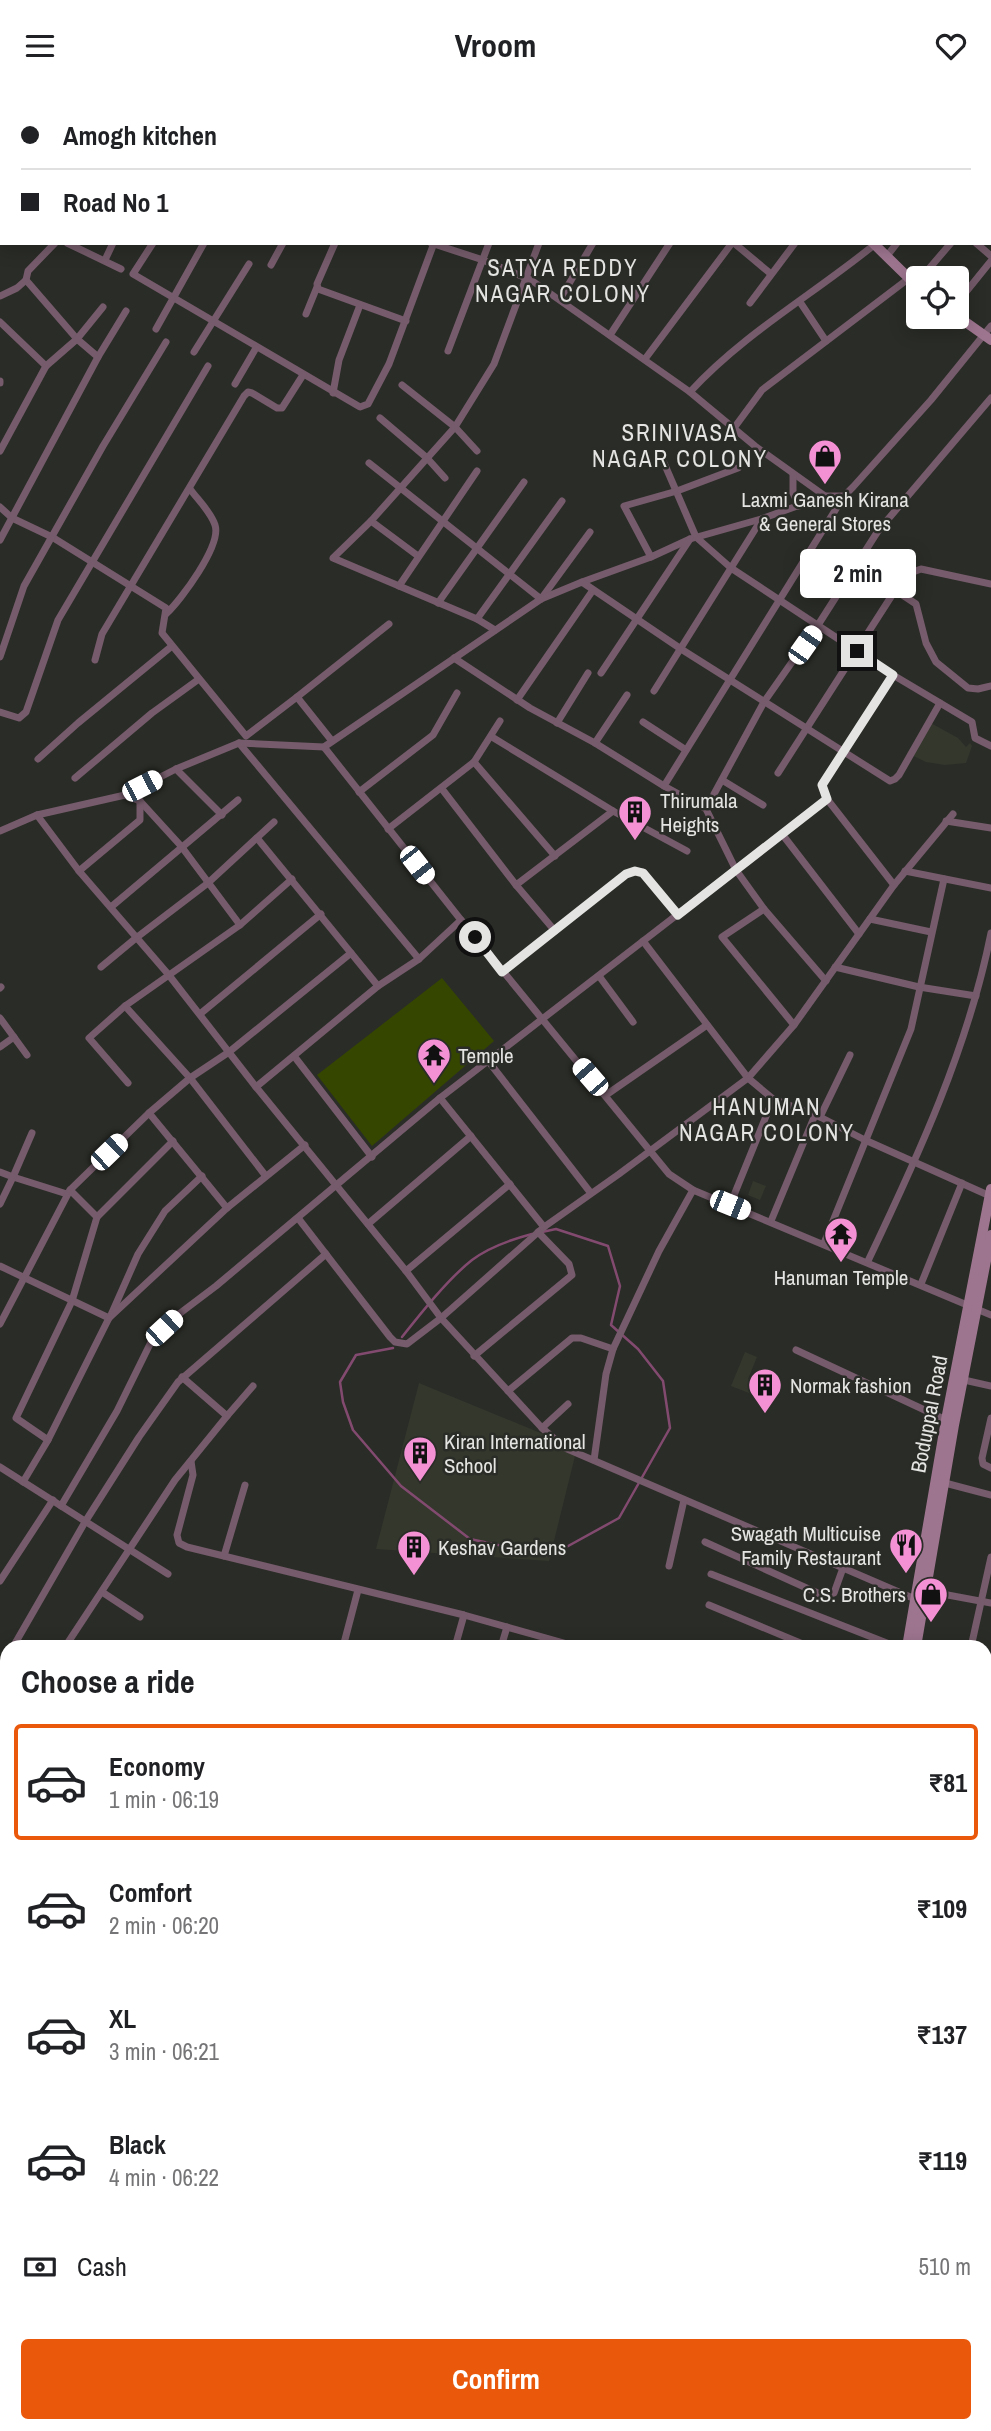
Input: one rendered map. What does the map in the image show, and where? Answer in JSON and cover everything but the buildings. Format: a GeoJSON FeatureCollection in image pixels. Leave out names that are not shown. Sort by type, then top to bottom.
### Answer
{"type":"FeatureCollection","features":[{"type":"Feature","properties":{"kind":"street"},"geometry":{"type":"LineString","coordinates":[[0,296],[26,280],[28,271],[53,245]]}},
{"type":"Feature","properties":{"kind":"street"},"geometry":{"type":"LineString","coordinates":[[71,245],[121,269]]}},
{"type":"Feature","properties":{"kind":"street"},"geometry":{"type":"LineString","coordinates":[[105,260],[112,245]]}},
{"type":"Feature","properties":{"kind":"street"},"geometry":{"type":"LineString","coordinates":[[152,245],[133,274],[360,407],[368,404],[389,364],[433,245]]}},
{"type":"Feature","properties":{"kind":"street"},"geometry":{"type":"LineString","coordinates":[[156,329],[204,245]]}},
{"type":"Feature","properties":{"kind":"street"},"geometry":{"type":"LineString","coordinates":[[271,265],[281,245]]}},
{"type":"Feature","properties":{"kind":"street"},"geometry":{"type":"LineString","coordinates":[[306,314],[333,245]]}},
{"type":"Feature","properties":{"kind":"street"},"geometry":{"type":"LineString","coordinates":[[436,245],[483,260],[526,279],[559,299],[690,392],[793,475],[825,496]]}},
{"type":"Feature","properties":{"kind":"street"},"geometry":{"type":"LineString","coordinates":[[448,351],[488,245]]}},
{"type":"Feature","properties":{"kind":"street"},"geometry":{"type":"LineString","coordinates":[[495,630],[477,619],[333,558],[371,521],[455,427],[494,364],[538,245]]}},
{"type":"Feature","properties":{"kind":"street"},"geometry":{"type":"LineString","coordinates":[[559,299],[592,245]]}},
{"type":"Feature","properties":{"kind":"street"},"geometry":{"type":"LineString","coordinates":[[610,335],[669,245]]}},
{"type":"Feature","properties":{"kind":"street"},"geometry":{"type":"LineString","coordinates":[[645,359],[731,245]]}},
{"type":"Feature","properties":{"kind":"street"},"geometry":{"type":"LineString","coordinates":[[735,245],[771,274]]}},
{"type":"Feature","properties":{"kind":"street"},"geometry":{"type":"LineString","coordinates":[[750,303],[793,245]]}},
{"type":"Feature","properties":{"kind":"street"},"geometry":{"type":"LineString","coordinates":[[690,392],[712,368],[873,245]]}},
{"type":"Feature","properties":{"kind":"street"},"geometry":{"type":"LineString","coordinates":[[875,245],[906,273]]}},
{"type":"Feature","properties":{"kind":"street"},"geometry":{"type":"LineString","coordinates":[[887,256],[895,245]]}},
{"type":"Feature","properties":{"kind":"street"},"geometry":{"type":"LineString","coordinates":[[930,266],[949,245]]}},
{"type":"Feature","properties":{"kind":"street"},"geometry":{"type":"LineString","coordinates":[[969,287],[991,259],[977,245]]}},
{"type":"Feature","properties":{"kind":"street"},"geometry":{"type":"LineString","coordinates":[[194,352],[249,264]]}},
{"type":"Feature","properties":{"kind":"street"},"geometry":{"type":"LineString","coordinates":[[26,280],[77,339],[98,357]]}},
{"type":"Feature","properties":{"kind":"street"},"geometry":{"type":"LineString","coordinates":[[317,287],[406,321]]}},
{"type":"Feature","properties":{"kind":"street"},"geometry":{"type":"LineString","coordinates":[[734,428],[762,390],[827,341],[906,289]]}},
{"type":"Feature","properties":{"kind":"street"},"geometry":{"type":"LineString","coordinates":[[800,302],[827,341]]}},
{"type":"Feature","properties":{"kind":"street"},"geometry":{"type":"LineString","coordinates":[[333,393],[340,360],[360,305]]}},
{"type":"Feature","properties":{"kind":"street"},"geometry":{"type":"LineString","coordinates":[[0,451],[46,366],[77,339],[103,307]]}},
{"type":"Feature","properties":{"kind":"street"},"geometry":{"type":"LineString","coordinates":[[0,540],[98,357],[126,311]]}},
{"type":"Feature","properties":{"kind":"street"},"geometry":{"type":"LineString","coordinates":[[0,322],[46,366]]}},
{"type":"Feature","properties":{"kind":"street"},"geometry":{"type":"LineString","coordinates":[[969,324],[987,337]]}},
{"type":"Feature","properties":{"kind":"street"},"geometry":{"type":"LineString","coordinates":[[664,786],[844,496],[987,337],[991,326]]}},
{"type":"Feature","properties":{"kind":"street"},"geometry":{"type":"LineString","coordinates":[[0,657],[24,586],[103,446],[166,342]]}},
{"type":"Feature","properties":{"kind":"street"},"geometry":{"type":"LineString","coordinates":[[235,384],[256,348]]}},
{"type":"Feature","properties":{"kind":"street"},"geometry":{"type":"LineString","coordinates":[[0,712],[19,718],[26,712],[58,620],[208,366]]}},
{"type":"Feature","properties":{"kind":"street"},"geometry":{"type":"LineString","coordinates":[[95,660],[103,634],[248,392],[277,408],[282,408],[303,375]]}},
{"type":"Feature","properties":{"kind":"street"},"geometry":{"type":"LineString","coordinates":[[402,385],[455,427],[477,451]]}},
{"type":"Feature","properties":{"kind":"street"},"geometry":{"type":"LineString","coordinates":[[714,794],[764,702],[818,625],[878,531],[991,398]]}},
{"type":"Feature","properties":{"kind":"street"},"geometry":{"type":"LineString","coordinates":[[380,418],[428,458],[446,478]]}},
{"type":"Feature","properties":{"kind":"street"},"geometry":{"type":"LineString","coordinates":[[369,463],[541,599]]}},
{"type":"Feature","properties":{"kind":"street"},"geometry":{"type":"LineString","coordinates":[[664,463],[693,538],[779,601],[893,675],[972,722],[975,738],[991,746]]}},
{"type":"Feature","properties":{"kind":"street"},"geometry":{"type":"LineString","coordinates":[[651,557],[624,506],[677,491],[738,468]]}},
{"type":"Feature","properties":{"kind":"street"},"geometry":{"type":"LineString","coordinates":[[399,586],[477,471]]}},
{"type":"Feature","properties":{"kind":"street"},"geometry":{"type":"LineString","coordinates":[[793,475],[793,493],[799,506]]}},
{"type":"Feature","properties":{"kind":"street"},"geometry":{"type":"LineString","coordinates":[[438,603],[524,482]]}},
{"type":"Feature","properties":{"kind":"street"},"geometry":{"type":"LineString","coordinates":[[166,614],[178,603],[216,539],[215,523],[190,489]]}},
{"type":"Feature","properties":{"kind":"street"},"geometry":{"type":"LineString","coordinates":[[0,831],[37,815],[125,795],[176,769],[239,743],[324,747],[541,599],[693,538],[761,520],[825,496],[844,496]]}},
{"type":"Feature","properties":{"kind":"street"},"geometry":{"type":"LineString","coordinates":[[477,619],[562,501]]}},
{"type":"Feature","properties":{"kind":"street"},"geometry":{"type":"LineString","coordinates":[[0,507],[12,518],[52,537],[166,608],[162,633],[246,736],[249,744]]}},
{"type":"Feature","properties":{"kind":"street"},"geometry":{"type":"LineString","coordinates":[[654,691],[761,520]]}},
{"type":"Feature","properties":{"kind":"street"},"geometry":{"type":"LineString","coordinates":[[371,521],[418,557]]}},
{"type":"Feature","properties":{"kind":"street"},"geometry":{"type":"LineString","coordinates":[[541,599],[590,531]]}},
{"type":"Feature","properties":{"kind":"street"},"geometry":{"type":"LineString","coordinates":[[601,673],[693,538]]}},
{"type":"Feature","properties":{"kind":"street"},"geometry":{"type":"LineString","coordinates":[[778,773],[905,575],[921,569],[991,584]]}},
{"type":"Feature","properties":{"kind":"street"},"geometry":{"type":"LineString","coordinates":[[582,582],[681,649],[890,781],[895,779],[940,703]]}},
{"type":"Feature","properties":{"kind":"street"},"geometry":{"type":"LineString","coordinates":[[517,699],[593,590]]}},
{"type":"Feature","properties":{"kind":"street"},"geometry":{"type":"LineString","coordinates":[[895,590],[916,604],[926,642],[936,662],[968,688],[991,686]]}},
{"type":"Feature","properties":{"kind":"street"},"geometry":{"type":"LineString","coordinates":[[246,736],[389,624]]}},
{"type":"Feature","properties":{"kind":"street"},"geometry":{"type":"LineString","coordinates":[[37,759],[172,646]]}},
{"type":"Feature","properties":{"kind":"street"},"geometry":{"type":"LineString","coordinates":[[454,658],[556,723],[706,809],[736,870],[764,909],[826,981]]}},
{"type":"Feature","properties":{"kind":"street"},"geometry":{"type":"LineString","coordinates":[[556,723],[588,673]]}},
{"type":"Feature","properties":{"kind":"street"},"geometry":{"type":"LineString","coordinates":[[893,675],[822,785],[827,799],[894,885]]}},
{"type":"Feature","properties":{"kind":"street"},"geometry":{"type":"LineString","coordinates":[[75,778],[152,713],[199,679]]}},
{"type":"Feature","properties":{"kind":"street"},"geometry":{"type":"LineString","coordinates":[[359,792],[433,735],[457,693]]}},
{"type":"Feature","properties":{"kind":"street"},"geometry":{"type":"LineString","coordinates":[[595,743],[627,695]]}},
{"type":"Feature","properties":{"kind":"street"},"geometry":{"type":"LineString","coordinates":[[297,698],[332,741]]}},
{"type":"Feature","properties":{"kind":"street"},"geometry":{"type":"LineString","coordinates":[[388,829],[474,762],[500,721]]}},
{"type":"Feature","properties":{"kind":"street"},"geometry":{"type":"LineString","coordinates":[[643,722],[686,750]]}},
{"type":"Feature","properties":{"kind":"street"},"geometry":{"type":"LineString","coordinates":[[492,737],[613,811],[687,851]]}},
{"type":"Feature","properties":{"kind":"street"},"geometry":{"type":"LineString","coordinates":[[239,743],[419,959]]}},
{"type":"Feature","properties":{"kind":"street"},"geometry":{"type":"LineString","coordinates":[[324,747],[502,972],[669,1174],[693,1190],[868,1261],[991,1315]]}},
{"type":"Feature","properties":{"kind":"street"},"geometry":{"type":"LineString","coordinates":[[474,762],[555,856]]}},
{"type":"Feature","properties":{"kind":"street"},"geometry":{"type":"LineString","coordinates":[[176,769],[222,815]]}},
{"type":"Feature","properties":{"kind":"street"},"geometry":{"type":"LineString","coordinates":[[722,780],[763,805]]}},
{"type":"Feature","properties":{"kind":"street"},"geometry":{"type":"LineString","coordinates":[[442,789],[555,931]]}},
{"type":"Feature","properties":{"kind":"street"},"geometry":{"type":"LineString","coordinates":[[125,795],[140,801],[181,846],[240,925]]}},
{"type":"Feature","properties":{"kind":"street"},"geometry":{"type":"LineString","coordinates":[[61,1506],[117,1412],[153,1338],[175,1317],[337,1186],[440,1098],[827,799]]}},
{"type":"Feature","properties":{"kind":"street"},"geometry":{"type":"LineString","coordinates":[[111,907],[238,800]]}},
{"type":"Feature","properties":{"kind":"street"},"geometry":{"type":"LineString","coordinates":[[79,871],[140,820],[140,801]]}},
{"type":"Feature","properties":{"kind":"street"},"geometry":{"type":"LineString","coordinates":[[516,884],[613,811]]}},
{"type":"Feature","properties":{"kind":"street"},"geometry":{"type":"LineString","coordinates":[[298,1218],[395,1342],[408,1344],[541,1229],[748,1078],[794,1025],[894,885],[953,814]]}},
{"type":"Feature","properties":{"kind":"street"},"geometry":{"type":"LineString","coordinates":[[37,815],[79,871],[168,974],[441,1318],[474,1356],[565,1448],[843,1569],[919,1593],[991,1603]]}},
{"type":"Feature","properties":{"kind":"street"},"geometry":{"type":"LineString","coordinates":[[946,821],[991,828]]}},
{"type":"Feature","properties":{"kind":"street"},"geometry":{"type":"LineString","coordinates":[[101,967],[208,883],[275,822]]}},
{"type":"Feature","properties":{"kind":"street"},"geometry":{"type":"LineString","coordinates":[[782,834],[859,935]]}},
{"type":"Feature","properties":{"kind":"street"},"geometry":{"type":"LineString","coordinates":[[257,838],[378,986]]}},
{"type":"Feature","properties":{"kind":"street"},"geometry":{"type":"LineString","coordinates":[[502,972],[626,874],[635,871],[643,873],[678,915]]}},
{"type":"Feature","properties":{"kind":"street"},"geometry":{"type":"LineString","coordinates":[[905,871],[991,888]]}},
{"type":"Feature","properties":{"kind":"street"},"geometry":{"type":"LineString","coordinates":[[128,1083],[89,1038],[125,1006],[240,925],[292,879]]}},
{"type":"Feature","properties":{"kind":"street"},"geometry":{"type":"LineString","coordinates":[[824,1243],[911,1029],[944,879]]}},
{"type":"Feature","properties":{"kind":"street"},"geometry":{"type":"LineString","coordinates":[[764,909],[722,937],[794,1025]]}},
{"type":"Feature","properties":{"kind":"street"},"geometry":{"type":"LineString","coordinates":[[200,1014],[321,914]]}},
{"type":"Feature","properties":{"kind":"street"},"geometry":{"type":"LineString","coordinates":[[870,919],[931,932]]}},
{"type":"Feature","properties":{"kind":"street"},"geometry":{"type":"LineString","coordinates":[[256,1087],[378,986],[419,959],[461,921]]}},
{"type":"Feature","properties":{"kind":"street"},"geometry":{"type":"LineString","coordinates":[[868,1261],[915,1162],[943,1092],[982,980],[991,933]]}},
{"type":"Feature","properties":{"kind":"street"},"geometry":{"type":"LineString","coordinates":[[643,941],[748,1078],[773,1099],[817,1116],[962,1184],[990,1192]]}},
{"type":"Feature","properties":{"kind":"street"},"geometry":{"type":"LineString","coordinates":[[0,1324],[68,1192],[149,1113],[190,1078],[229,1052],[351,953]]}},
{"type":"Feature","properties":{"kind":"street"},"geometry":{"type":"LineString","coordinates":[[835,967],[919,987],[976,996]]}},
{"type":"Feature","properties":{"kind":"street"},"geometry":{"type":"LineString","coordinates":[[598,976],[633,1022]]}},
{"type":"Feature","properties":{"kind":"street"},"geometry":{"type":"LineString","coordinates":[[125,1006],[190,1078],[265,1175]]}},
{"type":"Feature","properties":{"kind":"street"},"geometry":{"type":"LineString","coordinates":[[0,1018],[27,1055]]}},
{"type":"Feature","properties":{"kind":"street"},"geometry":{"type":"LineString","coordinates":[[606,1095],[707,1025]]}},
{"type":"Feature","properties":{"kind":"street"},"geometry":{"type":"LineString","coordinates":[[0,1047],[14,1037]]}},
{"type":"Feature","properties":{"kind":"street"},"geometry":{"type":"LineString","coordinates":[[771,1221],[817,1116],[850,1055]]}},
{"type":"Feature","properties":{"kind":"street"},"geometry":{"type":"LineString","coordinates":[[294,1056],[372,1157]]}},
{"type":"Feature","properties":{"kind":"street"},"geometry":{"type":"LineString","coordinates":[[489,1062],[590,1192]]}},
{"type":"Feature","properties":{"kind":"street"},"geometry":{"type":"LineString","coordinates":[[440,1098],[510,1184],[569,1264],[572,1275],[474,1356]]}},
{"type":"Feature","properties":{"kind":"street"},"geometry":{"type":"LineString","coordinates":[[730,1205],[773,1099]]}},
{"type":"Feature","properties":{"kind":"street"},"geometry":{"type":"LineString","coordinates":[[149,1113],[227,1208]]}},
{"type":"Feature","properties":{"kind":"street"},"geometry":{"type":"LineString","coordinates":[[0,1204],[32,1133]]}},
{"type":"Feature","properties":{"kind":"street"},"geometry":{"type":"LineString","coordinates":[[368,1224],[471,1136]]}},
{"type":"Feature","properties":{"kind":"street"},"geometry":{"type":"LineString","coordinates":[[48,1440],[16,1418],[72,1301],[97,1217],[173,1141]]}},
{"type":"Feature","properties":{"kind":"street"},"geometry":{"type":"LineString","coordinates":[[109,1318],[227,1208],[305,1145]]}},
{"type":"Feature","properties":{"kind":"street"},"geometry":{"type":"LineString","coordinates":[[0,1172],[68,1192],[97,1217]]}},
{"type":"Feature","properties":{"kind":"street"},"geometry":{"type":"LineString","coordinates":[[23,1482],[48,1440],[138,1254],[165,1211],[202,1176]]}},
{"type":"Feature","properties":{"kind":"street"},"geometry":{"type":"LineString","coordinates":[[406,1271],[510,1184]]}},
{"type":"Feature","properties":{"kind":"street"},"geometry":{"type":"LineString","coordinates":[[920,1284],[962,1184]]}},
{"type":"Feature","properties":{"kind":"street"},"geometry":{"type":"LineString","coordinates":[[594,1460],[606,1374],[613,1349],[659,1251],[693,1190]]}},
{"type":"Feature","properties":{"kind":"street","name":"Boduppal Road"},"geometry":{"type":"LineString","coordinates":[[908,1640],[944,1483],[964,1380],[990,1192]]}},
{"type":"Feature","properties":{"kind":"street","name":"Boduppal Road"},"geometry":{"type":"LineString","coordinates":[[916,1640],[919,1593],[946,1420],[991,1235]]}},
{"type":"Feature","properties":{"kind":"street"},"geometry":{"type":"LineString","coordinates":[[17,1640],[85,1523],[139,1437],[182,1377],[326,1254]]}},
{"type":"Feature","properties":{"kind":"street"},"geometry":{"type":"LineString","coordinates":[[0,1266],[109,1318]]}},
{"type":"Feature","properties":{"kind":"street"},"geometry":{"type":"LineString","coordinates":[[508,1391],[572,1338],[581,1338],[613,1349]]}},
{"type":"Feature","properties":{"kind":"street"},"geometry":{"type":"LineString","coordinates":[[796,1350],[946,1420]]}},
{"type":"Feature","properties":{"kind":"street"},"geometry":{"type":"LineString","coordinates":[[182,1377],[227,1416]]}},
{"type":"Feature","properties":{"kind":"street"},"geometry":{"type":"LineString","coordinates":[[964,1380],[991,1385]]}},
{"type":"Feature","properties":{"kind":"street"},"geometry":{"type":"LineString","coordinates":[[70,1640],[175,1480],[253,1387]]}},
{"type":"Feature","properties":{"kind":"street"},"geometry":{"type":"LineString","coordinates":[[542,1427],[568,1404]]}},
{"type":"Feature","properties":{"kind":"street"},"geometry":{"type":"LineString","coordinates":[[991,1418],[982,1458],[983,1464],[991,1468]]}},
{"type":"Feature","properties":{"kind":"street"},"geometry":{"type":"LineString","coordinates":[[191,1461],[193,1475],[177,1540],[187,1548],[464,1615],[544,1640]]}},
{"type":"Feature","properties":{"kind":"street"},"geometry":{"type":"LineString","coordinates":[[0,1467],[168,1574]]}},
{"type":"Feature","properties":{"kind":"street"},"geometry":{"type":"LineString","coordinates":[[944,1483],[991,1495]]}},
{"type":"Feature","properties":{"kind":"street"},"geometry":{"type":"LineString","coordinates":[[224,1556],[245,1485]]}},
{"type":"Feature","properties":{"kind":"street"},"geometry":{"type":"LineString","coordinates":[[0,1581],[52,1500]]}},
{"type":"Feature","properties":{"kind":"street"},"geometry":{"type":"LineString","coordinates":[[669,1566],[684,1500]]}},
{"type":"Feature","properties":{"kind":"street"},"geometry":{"type":"LineString","coordinates":[[705,1542],[822,1595],[834,1593],[843,1569]]}},
{"type":"Feature","properties":{"kind":"street"},"geometry":{"type":"LineString","coordinates":[[973,1640],[991,1557]]}},
{"type":"Feature","properties":{"kind":"street"},"geometry":{"type":"LineString","coordinates":[[712,1574],[879,1640]]}},
{"type":"Feature","properties":{"kind":"street"},"geometry":{"type":"LineString","coordinates":[[345,1640],[358,1590]]}},
{"type":"Feature","properties":{"kind":"street"},"geometry":{"type":"LineString","coordinates":[[102,1592],[140,1617]]}},
{"type":"Feature","properties":{"kind":"street"},"geometry":{"type":"LineString","coordinates":[[709,1605],[793,1640]]}},
{"type":"Feature","properties":{"kind":"street"},"geometry":{"type":"LineString","coordinates":[[457,1640],[464,1615]]}},
{"type":"Feature","properties":{"kind":"street"},"geometry":{"type":"LineString","coordinates":[[503,1640],[507,1627]]}},
{"type":"Feature","properties":{"kind":"shaded area"},"geometry":{"type":"Polygon","coordinates":[[[929,722],[958,738],[966,747],[970,743],[972,746],[966,763],[945,765],[926,762],[907,753],[929,722]]]}},
{"type":"Feature","properties":{"kind":"shaded area"},"geometry":{"type":"Polygon","coordinates":[[[753,1181],[766,1186],[760,1200],[748,1195],[753,1181]]]}},
{"type":"Feature","properties":{"kind":"shaded area"},"geometry":{"type":"Polygon","coordinates":[[[745,1352],[757,1357],[748,1379],[769,1387],[764,1399],[731,1386],[745,1352]]]}},
{"type":"Feature","properties":{"kind":"shaded area"},"geometry":{"type":"Polygon","coordinates":[[[419,1383],[577,1448],[549,1561],[376,1549],[419,1383]]]}},
{"type":"Feature","properties":{"kind":"green space"},"geometry":{"type":"Polygon","coordinates":[[[442,978],[494,1041],[372,1146],[317,1075],[442,978]]]}},
{"type":"Feature","properties":{"kind":"waterway"},"geometry":{"type":"LineString","coordinates":[[393,1348],[356,1355],[340,1382],[343,1402],[353,1430],[401,1486],[470,1539],[550,1556],[619,1518],[670,1428],[663,1381],[638,1349],[611,1325],[620,1286],[608,1246],[556,1229],[542,1232]]}},
{"type":"Feature","properties":{"kind":"waterway"},"geometry":{"type":"LineString","coordinates":[[402,1337],[444,1286],[472,1260],[501,1244],[532,1234]]}},
{"type":"Feature","properties":{"kind":"place","name":"Laxmi Ganesh Kirana & General Stores"},"geometry":{"type":"Point","coordinates":[825,486]}},
{"type":"Feature","properties":{"kind":"place","name":"Thirumala Heights"},"geometry":{"type":"Point","coordinates":[635,842]}},
{"type":"Feature","properties":{"kind":"place","name":"Temple"},"geometry":{"type":"Point","coordinates":[434,1085]}},
{"type":"Feature","properties":{"kind":"place","name":"Hanuman Temple"},"geometry":{"type":"Point","coordinates":[841,1264]}},
{"type":"Feature","properties":{"kind":"place","name":"Normak fashion"},"geometry":{"type":"Point","coordinates":[765,1415]}},
{"type":"Feature","properties":{"kind":"place","name":"Kiran International School"},"geometry":{"type":"Point","coordinates":[420,1483]}},
{"type":"Feature","properties":{"kind":"place","name":"Swagath Multicuise Family Restaurant"},"geometry":{"type":"Point","coordinates":[906,1575]}},
{"type":"Feature","properties":{"kind":"place","name":"Keshav Gardens"},"geometry":{"type":"Point","coordinates":[414,1577]}},
{"type":"Feature","properties":{"kind":"place","name":"C.S. Brothers"},"geometry":{"type":"Point","coordinates":[931,1624]}},
{"type":"Feature","properties":{"kind":"district","name":"SATYA REDDY NAGAR COLONY"},"geometry":{"type":"Point","coordinates":[563,280]}},
{"type":"Feature","properties":{"kind":"district","name":"SRINIVASA NAGAR COLONY"},"geometry":{"type":"Point","coordinates":[680,445]}},
{"type":"Feature","properties":{"kind":"district","name":"HANUMAN NAGAR COLONY"},"geometry":{"type":"Point","coordinates":[767,1119]}},
{"type":"Feature","properties":{"kind":"route"},"geometry":{"type":"LineString","coordinates":[[475,937],[502,972],[626,874],[635,871],[643,873],[678,915],[827,799],[822,785],[893,675],[857,651]]}}]}
